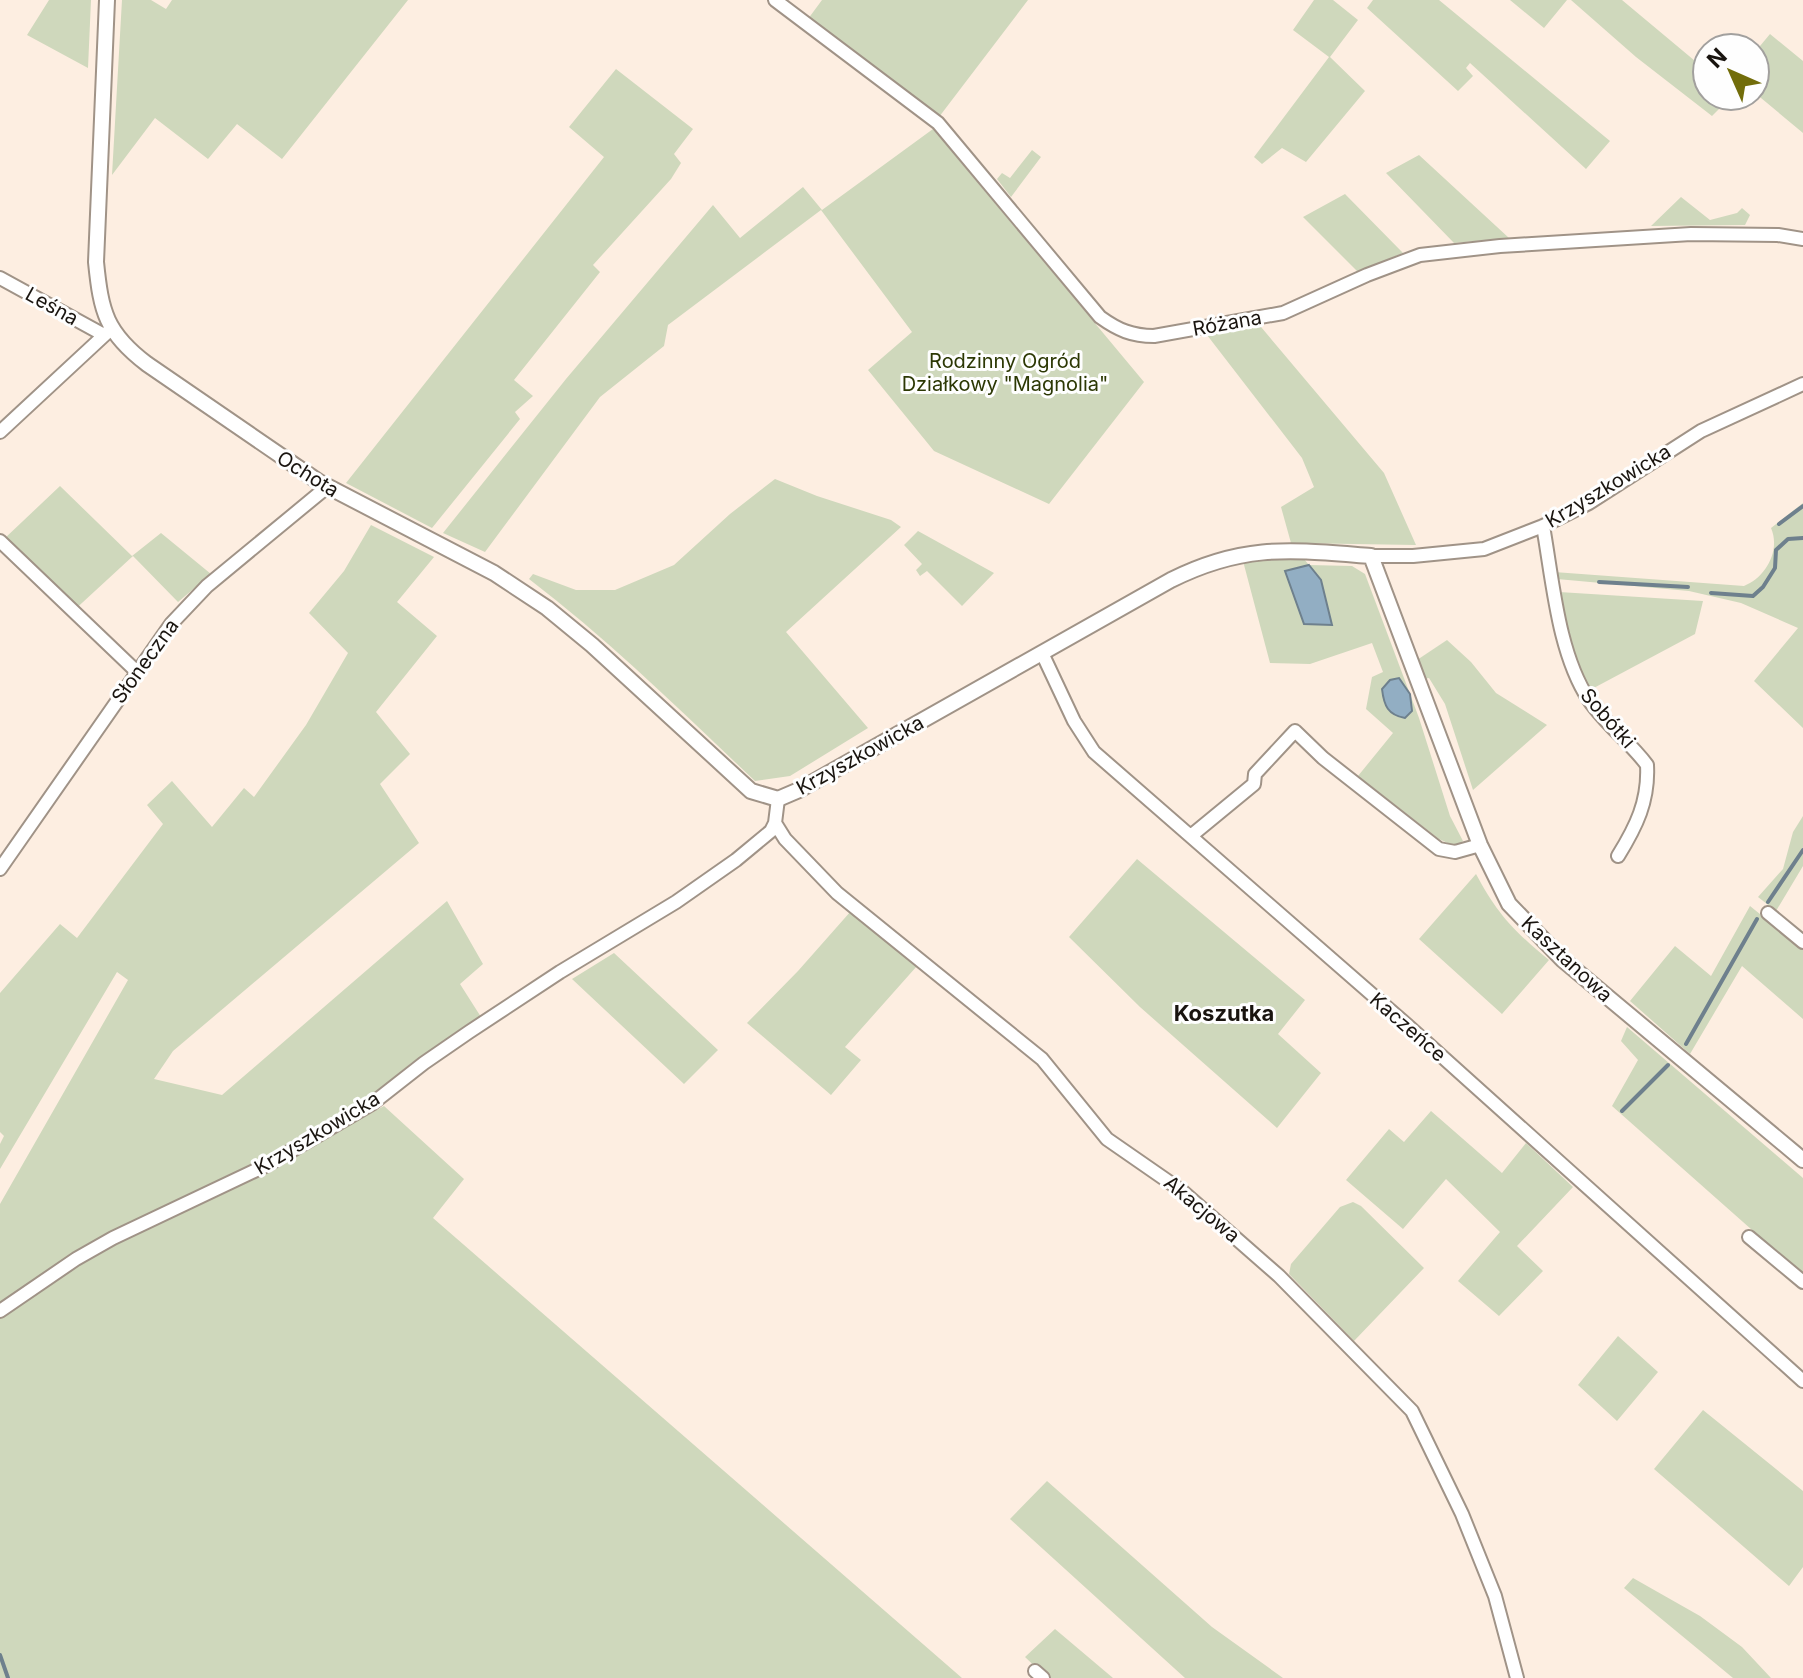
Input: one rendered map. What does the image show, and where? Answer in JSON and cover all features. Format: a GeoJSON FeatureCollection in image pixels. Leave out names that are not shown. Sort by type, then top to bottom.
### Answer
{"type":"FeatureCollection","features":[{"type":"Feature","properties":{"kind":"street","name":"Ochota"},"geometry":{"type":"LineString","coordinates":[[107,0],[96,262],[107,332],[147,364],[327,487],[472,561],[526,594],[592,645],[741,784],[762,796],[778,799]]}},
{"type":"Feature","properties":{"kind":"street","name":"Różana"},"geometry":{"type":"LineString","coordinates":[[775,0],[938,123],[1100,317],[1118,330],[1137,336],[1154,336],[1283,313],[1420,255],[1557,241],[1691,234],[1778,235],[1803,239]]}},
{"type":"Feature","properties":{"kind":"street","name":"Leśna"},"geometry":{"type":"LineString","coordinates":[[0,278],[107,332]]}},
{"type":"Feature","properties":{"kind":"street"},"geometry":{"type":"LineString","coordinates":[[0,432],[107,332]]}},
{"type":"Feature","properties":{"kind":"street","name":"Krzyszkowicka"},"geometry":{"type":"LineString","coordinates":[[0,1311],[76,1259],[113,1238],[267,1165],[361,1110],[424,1063],[548,980],[702,885],[761,841],[775,823],[778,799],[1171,580],[1217,559],[1251,552],[1413,556],[1484,549],[1543,526],[1589,503],[1701,431],[1803,384]]}},
{"type":"Feature","properties":{"kind":"street","name":"Słoneczna"},"geometry":{"type":"LineString","coordinates":[[0,869],[136,671],[188,605],[327,487]]}},
{"type":"Feature","properties":{"kind":"street","name":"Sobótki"},"geometry":{"type":"LineString","coordinates":[[1543,526],[1553,590],[1573,674],[1591,703],[1647,765],[1647,794],[1640,818],[1618,856]]}},
{"type":"Feature","properties":{"kind":"street"},"geometry":{"type":"LineString","coordinates":[[0,541],[136,671]]}},
{"type":"Feature","properties":{"kind":"street","name":"Kasztanowa"},"geometry":{"type":"LineString","coordinates":[[1371,556],[1480,845],[1492,875],[1509,904],[1562,959],[1803,1160]]}},
{"type":"Feature","properties":{"kind":"street","name":"Kaczeńce"},"geometry":{"type":"LineString","coordinates":[[1042,653],[1074,721],[1094,752],[1192,835],[1803,1381]]}},
{"type":"Feature","properties":{"kind":"street"},"geometry":{"type":"LineString","coordinates":[[1192,835],[1254,784],[1255,774],[1295,731],[1330,764],[1439,849],[1448,853],[1480,845]]}},
{"type":"Feature","properties":{"kind":"street","name":"Akacjowa"},"geometry":{"type":"LineString","coordinates":[[775,823],[785,839],[837,893],[1042,1059],[1107,1139],[1182,1191],[1279,1276],[1412,1411],[1462,1514],[1495,1596],[1517,1678]]}},
{"type":"Feature","properties":{"kind":"street"},"geometry":{"type":"LineString","coordinates":[[1768,913],[1803,942]]}},
{"type":"Feature","properties":{"kind":"street"},"geometry":{"type":"LineString","coordinates":[[1749,1237],[1803,1282]]}},
{"type":"Feature","properties":{"kind":"green space"},"geometry":{"type":"Polygon","coordinates":[[[49,0],[91,0],[88,68],[27,35],[49,0]]]}},
{"type":"Feature","properties":{"kind":"green space"},"geometry":{"type":"Polygon","coordinates":[[[122,0],[151,0],[166,9],[172,0],[408,0],[282,159],[237,124],[208,159],[155,118],[112,175],[122,0]]]}},
{"type":"Feature","properties":{"kind":"green space"},"geometry":{"type":"Polygon","coordinates":[[[822,0],[1028,0],[939,117],[808,19],[822,0]]]}},
{"type":"Feature","properties":{"kind":"green space"},"geometry":{"type":"Polygon","coordinates":[[[1314,0],[1333,0],[1358,20],[1330,57],[1365,91],[1306,162],[1282,148],[1262,164],[1254,157],[1329,57],[1293,30],[1314,0]]]}},
{"type":"Feature","properties":{"kind":"green space"},"geometry":{"type":"Polygon","coordinates":[[[1373,0],[1439,0],[1610,141],[1586,169],[1470,63],[1466,68],[1473,76],[1458,91],[1367,8],[1373,0]]]}},
{"type":"Feature","properties":{"kind":"green space"},"geometry":{"type":"Polygon","coordinates":[[[1510,0],[1567,0],[1544,28],[1510,0]]]}},
{"type":"Feature","properties":{"kind":"green space"},"geometry":{"type":"Polygon","coordinates":[[[1571,0],[1622,0],[1691,58],[1691,100],[1571,0]]]}},
{"type":"Feature","properties":{"kind":"green space"},"geometry":{"type":"Polygon","coordinates":[[[1771,35],[1803,61],[1803,133],[1771,106],[1771,35]]]}},
{"type":"Feature","properties":{"kind":"green space"},"geometry":{"type":"Polygon","coordinates":[[[616,69],[693,129],[674,154],[681,163],[671,179],[593,265],[600,272],[514,380],[533,396],[515,412],[520,419],[432,528],[346,483],[604,157],[569,127],[616,69]]]}},
{"type":"Feature","properties":{"kind":"green space","name":"Rodzinny Ogród Działkowy \"Magnolia\""},"geometry":{"type":"Polygon","coordinates":[[[933,129],[1144,382],[1049,504],[934,451],[868,370],[912,332],[821,210],[668,325],[664,346],[600,397],[485,552],[443,533],[566,379],[713,205],[740,238],[803,187],[822,210],[933,129]]]}},
{"type":"Feature","properties":{"kind":"green space"},"geometry":{"type":"Polygon","coordinates":[[[1032,150],[1041,157],[1011,197],[997,179],[1002,173],[1010,178],[1032,150]]]}},
{"type":"Feature","properties":{"kind":"green space"},"geometry":{"type":"Polygon","coordinates":[[[1419,155],[1509,238],[1454,243],[1386,173],[1419,155]]]}},
{"type":"Feature","properties":{"kind":"green space"},"geometry":{"type":"Polygon","coordinates":[[[1345,194],[1403,253],[1358,272],[1303,217],[1345,194]]]}},
{"type":"Feature","properties":{"kind":"green space"},"geometry":{"type":"Polygon","coordinates":[[[1681,197],[1710,220],[1737,213],[1742,208],[1750,215],[1745,225],[1651,226],[1681,197]]]}},
{"type":"Feature","properties":{"kind":"green space"},"geometry":{"type":"Polygon","coordinates":[[[1261,327],[1384,473],[1416,545],[1291,543],[1281,507],[1314,487],[1302,458],[1207,335],[1261,327]]]}},
{"type":"Feature","properties":{"kind":"green space"},"geometry":{"type":"Polygon","coordinates":[[[775,479],[891,520],[901,527],[786,632],[868,728],[790,776],[755,781],[616,652],[529,579],[533,574],[576,590],[615,590],[674,565],[730,514],[775,479]]]}},
{"type":"Feature","properties":{"kind":"green space"},"geometry":{"type":"Polygon","coordinates":[[[60,486],[132,556],[161,533],[211,574],[178,602],[133,556],[70,614],[4,539],[60,486]]]}},
{"type":"Feature","properties":{"kind":"green space"},"geometry":{"type":"Polygon","coordinates":[[[1803,503],[1803,728],[1754,681],[1798,628],[1741,603],[1689,591],[1557,579],[1554,572],[1744,586],[1758,577],[1769,563],[1774,546],[1771,528],[1803,503]]]}},
{"type":"Feature","properties":{"kind":"green space"},"geometry":{"type":"Polygon","coordinates":[[[371,525],[434,557],[397,602],[437,636],[376,712],[410,754],[380,784],[419,843],[173,1051],[154,1079],[222,1095],[447,901],[483,964],[460,984],[481,1017],[410,1064],[359,1107],[0,1307],[0,1204],[128,980],[117,972],[0,1169],[0,1144],[4,1136],[0,1132],[0,993],[60,924],[77,938],[163,824],[147,805],[172,781],[212,827],[244,788],[254,797],[306,725],[348,653],[309,613],[344,571],[371,525]]]}},
{"type":"Feature","properties":{"kind":"green space"},"geometry":{"type":"Polygon","coordinates":[[[918,531],[994,573],[962,606],[927,571],[920,576],[916,570],[922,564],[904,545],[918,531]]]}},
{"type":"Feature","properties":{"kind":"green space"},"geometry":{"type":"Polygon","coordinates":[[[1304,559],[1309,565],[1352,566],[1365,574],[1419,718],[1450,816],[1463,841],[1454,846],[1439,839],[1358,776],[1393,733],[1366,709],[1372,677],[1383,672],[1372,643],[1310,664],[1270,663],[1243,561],[1304,559]],[[1285,571],[1304,624],[1332,625],[1321,580],[1285,571]]]}},
{"type":"Feature","properties":{"kind":"green space"},"geometry":{"type":"Polygon","coordinates":[[[1559,592],[1703,601],[1695,634],[1590,690],[1579,671],[1559,592]]]}},
{"type":"Feature","properties":{"kind":"green space"},"geometry":{"type":"Polygon","coordinates":[[[1447,640],[1471,662],[1496,693],[1547,725],[1473,790],[1445,704],[1429,678],[1424,679],[1417,660],[1447,640]]]}},
{"type":"Feature","properties":{"kind":"green space"},"geometry":{"type":"Polygon","coordinates":[[[1803,816],[1803,866],[1776,911],[1758,897],[1783,869],[1793,832],[1803,816]]]}},
{"type":"Feature","properties":{"kind":"green space"},"geometry":{"type":"Polygon","coordinates":[[[1137,859],[1305,1000],[1278,1034],[1321,1073],[1277,1128],[1140,1007],[1069,937],[1137,859]]]}},
{"type":"Feature","properties":{"kind":"green space"},"geometry":{"type":"Polygon","coordinates":[[[1476,874],[1508,922],[1549,960],[1502,1014],[1419,939],[1476,874]]]}},
{"type":"Feature","properties":{"kind":"green space"},"geometry":{"type":"Polygon","coordinates":[[[1750,906],[1803,949],[1803,1019],[1742,966],[1690,1054],[1630,1001],[1675,946],[1711,976],[1750,906]]]}},
{"type":"Feature","properties":{"kind":"green space"},"geometry":{"type":"Polygon","coordinates":[[[851,911],[917,966],[845,1047],[861,1060],[831,1095],[747,1023],[851,911]]]}},
{"type":"Feature","properties":{"kind":"green space"},"geometry":{"type":"Polygon","coordinates":[[[614,953],[718,1050],[684,1084],[572,979],[614,953]]]}},
{"type":"Feature","properties":{"kind":"green space"},"geometry":{"type":"Polygon","coordinates":[[[1627,1027],[1803,1178],[1803,1275],[1612,1106],[1638,1060],[1621,1041],[1627,1027]]]}},
{"type":"Feature","properties":{"kind":"green space"},"geometry":{"type":"Polygon","coordinates":[[[384,1106],[464,1179],[433,1218],[962,1678],[0,1678],[0,1315],[104,1248],[223,1194],[384,1106]]]}},
{"type":"Feature","properties":{"kind":"green space"},"geometry":{"type":"Polygon","coordinates":[[[1431,1111],[1502,1173],[1526,1143],[1573,1187],[1517,1246],[1543,1271],[1499,1316],[1458,1281],[1500,1232],[1446,1179],[1403,1229],[1346,1180],[1389,1129],[1404,1142],[1431,1111]]]}},
{"type":"Feature","properties":{"kind":"green space"},"geometry":{"type":"Polygon","coordinates":[[[1353,1202],[1361,1206],[1424,1268],[1354,1341],[1289,1274],[1291,1264],[1340,1207],[1353,1202]]]}},
{"type":"Feature","properties":{"kind":"green space"},"geometry":{"type":"Polygon","coordinates":[[[1618,1336],[1658,1372],[1617,1421],[1578,1385],[1618,1336]]]}},
{"type":"Feature","properties":{"kind":"green space"},"geometry":{"type":"Polygon","coordinates":[[[1703,1410],[1803,1491],[1803,1567],[1789,1586],[1654,1469],[1703,1410]]]}},
{"type":"Feature","properties":{"kind":"green space"},"geometry":{"type":"Polygon","coordinates":[[[1047,1481],[1212,1627],[1283,1678],[1185,1678],[1010,1519],[1047,1481]]]}},
{"type":"Feature","properties":{"kind":"green space"},"geometry":{"type":"Polygon","coordinates":[[[1633,1578],[1700,1616],[1742,1647],[1771,1678],[1733,1678],[1624,1588],[1633,1578]]]}},
{"type":"Feature","properties":{"kind":"green space"},"geometry":{"type":"Polygon","coordinates":[[[1055,1629],[1113,1678],[1047,1678],[1025,1657],[1055,1629]]]}},
{"type":"Feature","properties":{"kind":"water"},"geometry":{"type":"Polygon","coordinates":[[[1309,565],[1321,580],[1332,625],[1304,624],[1285,571],[1309,565]]]}},
{"type":"Feature","properties":{"kind":"water"},"geometry":{"type":"Polygon","coordinates":[[[1399,678],[1410,694],[1412,711],[1405,718],[1391,712],[1382,689],[1390,680],[1399,678]]]}},
{"type":"Feature","properties":{"kind":"waterway"},"geometry":{"type":"LineString","coordinates":[[1779,524],[1803,506]]}},
{"type":"Feature","properties":{"kind":"waterway"},"geometry":{"type":"LineString","coordinates":[[1711,593],[1753,596],[1775,568],[1776,550],[1788,539],[1803,538]]}},
{"type":"Feature","properties":{"kind":"waterway"},"geometry":{"type":"LineString","coordinates":[[1599,582],[1688,587]]}},
{"type":"Feature","properties":{"kind":"waterway"},"geometry":{"type":"LineString","coordinates":[[1768,902],[1803,850]]}},
{"type":"Feature","properties":{"kind":"waterway"},"geometry":{"type":"LineString","coordinates":[[1686,1044],[1757,919]]}},
{"type":"Feature","properties":{"kind":"waterway"},"geometry":{"type":"LineString","coordinates":[[1622,1111],[1668,1065]]}},
{"type":"Feature","properties":{"kind":"waterway"},"geometry":{"type":"LineString","coordinates":[[0,1655],[8,1678]]}},
{"type":"Feature","properties":{"kind":"district","name":"Koszutka"},"geometry":{"type":"Point","coordinates":[1224,1013]}}]}
